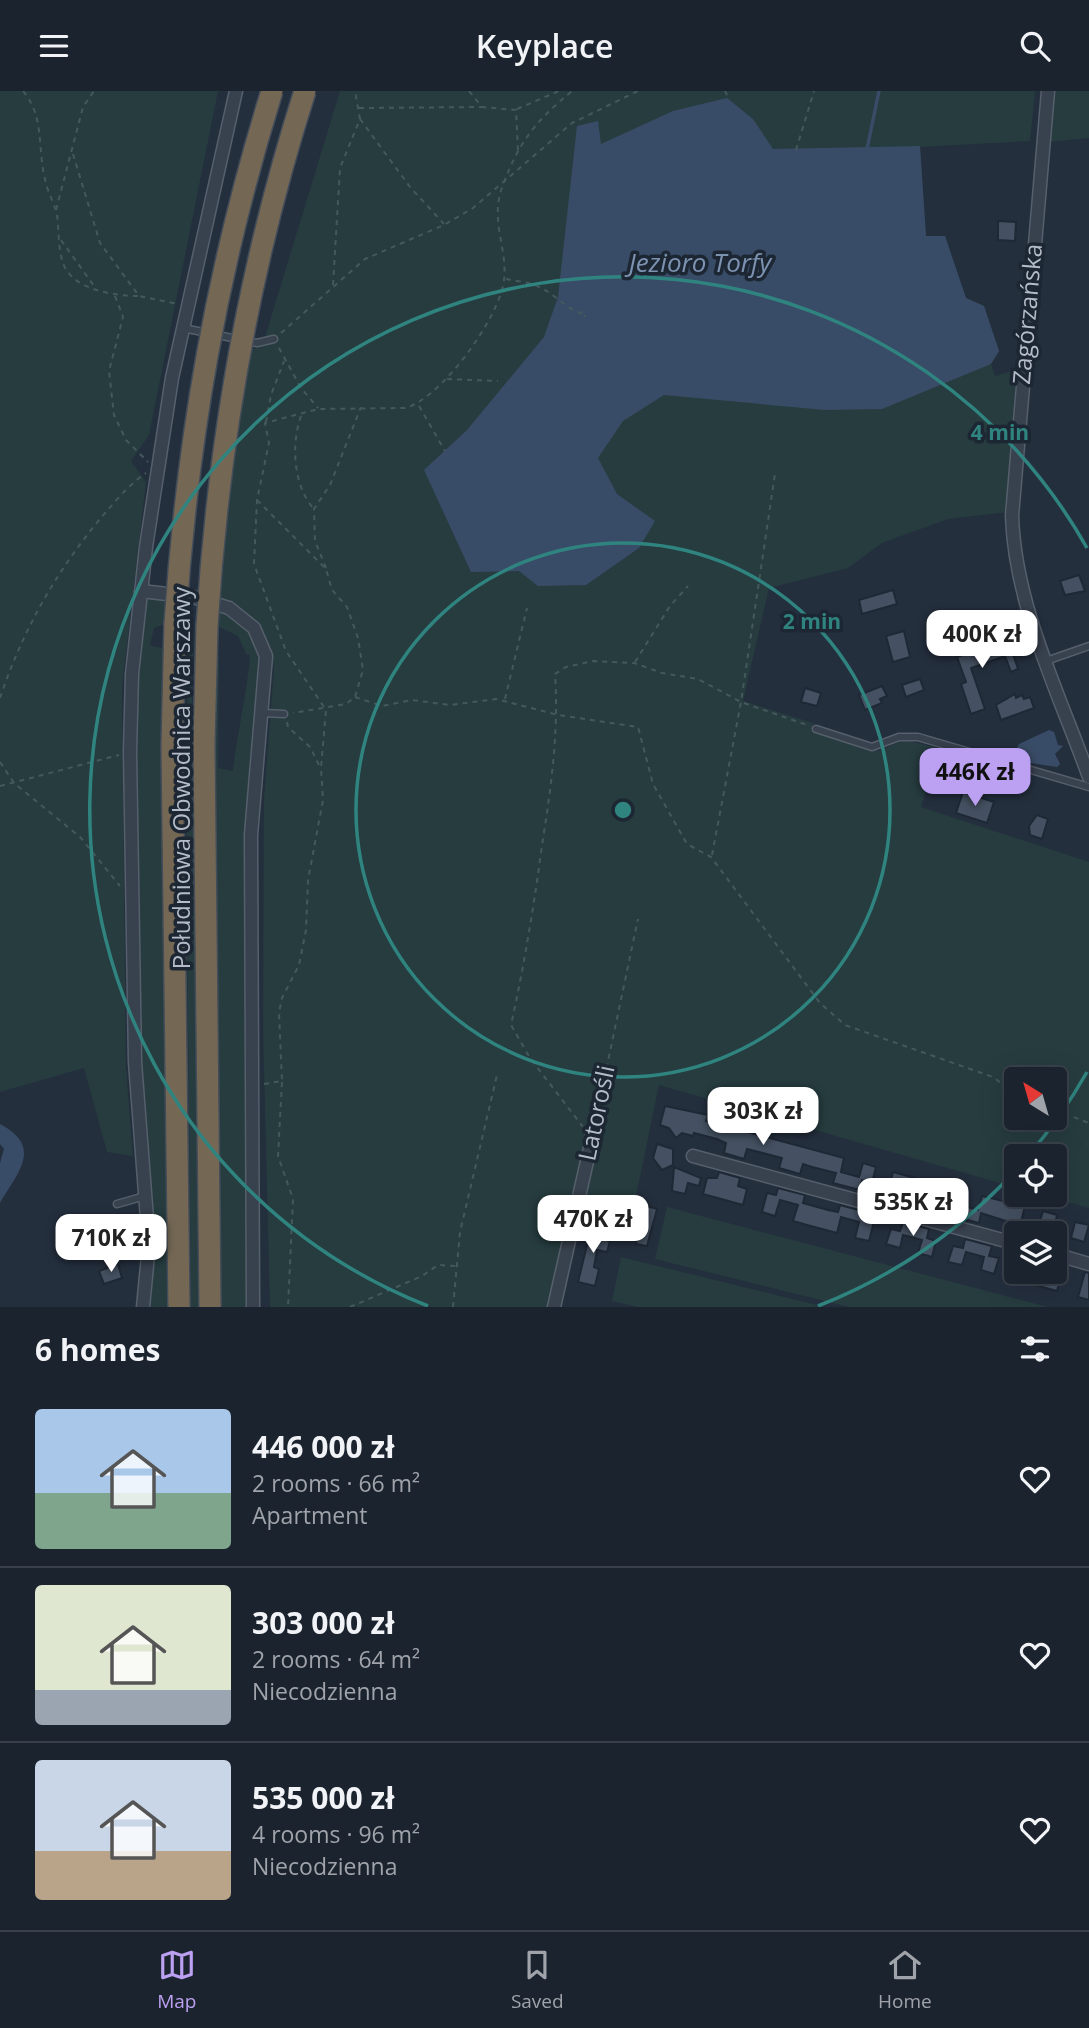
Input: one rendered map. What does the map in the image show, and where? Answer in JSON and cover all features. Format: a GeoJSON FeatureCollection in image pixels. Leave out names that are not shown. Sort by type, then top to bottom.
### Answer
{"type":"FeatureCollection","features":[{"type":"Feature","properties":{"kind":"highway","name":"Południowa Obwodnica Warszawy"},"geometry":{"type":"LineString","coordinates":[[179,1307],[172,746],[181,529],[203,366],[237,210],[272,91]]}},
{"type":"Feature","properties":{"kind":"highway","name":"Południowa Obwodnica Warszawy"},"geometry":{"type":"LineString","coordinates":[[211,1307],[204,745],[206,626],[218,480],[242,328],[265,226],[305,91]]}},
{"type":"Feature","properties":{"kind":"street"},"geometry":{"type":"LineString","coordinates":[[142,1307],[149,1245],[135,1062],[130,752],[132,674],[157,468],[181,327],[236,91]]}},
{"type":"Feature","properties":{"kind":"street","name":"Zagórzańska"},"geometry":{"type":"LineString","coordinates":[[1048,91],[1012,516],[1013,551],[1045,661],[1088,773]]}},
{"type":"Feature","properties":{"kind":"street"},"geometry":{"type":"LineString","coordinates":[[141,591],[211,601],[236,612],[249,622],[258,635],[266,656],[251,835],[253,1307]]}},
{"type":"Feature","properties":{"kind":"street","name":"Latorośli"},"geometry":{"type":"LineString","coordinates":[[554,1307],[590,1148]]}},
{"type":"Feature","properties":{"kind":"street"},"geometry":{"type":"LineString","coordinates":[[693,1156],[1004,1240]]}},
{"type":"Feature","properties":{"kind":"street"},"geometry":{"type":"LineString","coordinates":[[1067,1258],[1089,1264]]}},
{"type":"Feature","properties":{"kind":"lane"},"geometry":{"type":"LineString","coordinates":[[181,327],[257,343],[274,339]]}},
{"type":"Feature","properties":{"kind":"lane"},"geometry":{"type":"LineString","coordinates":[[1045,661],[1089,646]]}},
{"type":"Feature","properties":{"kind":"lane"},"geometry":{"type":"LineString","coordinates":[[263,713],[284,714]]}},
{"type":"Feature","properties":{"kind":"lane"},"geometry":{"type":"LineString","coordinates":[[816,729],[872,747],[899,737],[918,737],[1089,787]]}},
{"type":"Feature","properties":{"kind":"lane"},"geometry":{"type":"LineString","coordinates":[[117,1204],[145,1196]]}},
{"type":"Feature","properties":{"kind":"path"},"geometry":{"type":"LineString","coordinates":[[23,91],[34,104],[39,122],[45,179],[56,211],[63,264],[70,274],[114,296],[139,296],[186,305]]}},
{"type":"Feature","properties":{"kind":"path"},"geometry":{"type":"LineString","coordinates":[[56,211],[73,154],[83,107],[94,91]]}},
{"type":"Feature","properties":{"kind":"path"},"geometry":{"type":"LineString","coordinates":[[355,91],[360,119],[410,187],[444,225]]}},
{"type":"Feature","properties":{"kind":"path"},"geometry":{"type":"LineString","coordinates":[[469,91],[482,107]]}},
{"type":"Feature","properties":{"kind":"path"},"geometry":{"type":"LineString","coordinates":[[358,108],[482,107],[516,110],[559,91]]}},
{"type":"Feature","properties":{"kind":"path"},"geometry":{"type":"LineString","coordinates":[[265,423],[318,409],[405,408],[418,405],[432,395],[486,325],[499,301],[505,279],[496,223],[502,187],[518,152],[546,111],[572,91]]}},
{"type":"Feature","properties":{"kind":"path"},"geometry":{"type":"LineString","coordinates":[[332,286],[365,258],[444,225],[502,187],[572,123],[638,91]]}},
{"type":"Feature","properties":{"kind":"path"},"geometry":{"type":"LineString","coordinates":[[725,91],[727,96]]}},
{"type":"Feature","properties":{"kind":"path"},"geometry":{"type":"LineString","coordinates":[[796,150],[814,91]]}},
{"type":"Feature","properties":{"kind":"path"},"geometry":{"type":"LineString","coordinates":[[516,110],[518,152]]}},
{"type":"Feature","properties":{"kind":"path"},"geometry":{"type":"LineString","coordinates":[[318,409],[301,388],[274,339],[329,294],[332,286],[340,168],[360,119]]}},
{"type":"Feature","properties":{"kind":"path"},"geometry":{"type":"LineString","coordinates":[[73,154],[100,243],[139,296]]}},
{"type":"Feature","properties":{"kind":"path"},"geometry":{"type":"LineString","coordinates":[[60,239],[95,288]]}},
{"type":"Feature","properties":{"kind":"path"},"geometry":{"type":"LineString","coordinates":[[505,279],[536,285],[558,297],[564,306],[586,314],[584,317]]}},
{"type":"Feature","properties":{"kind":"path"},"geometry":{"type":"LineString","coordinates":[[0,698],[12,662],[35,613],[73,552],[120,496],[144,474],[157,468],[138,454],[114,415],[109,371],[123,317],[114,296]]}},
{"type":"Feature","properties":{"kind":"path"},"geometry":{"type":"LineString","coordinates":[[285,359],[271,395],[265,423],[269,443],[257,500],[254,565],[286,651],[326,710],[321,768],[323,800],[308,880],[306,930],[299,965],[282,997],[279,1013],[282,1081],[278,1156],[293,1199],[288,1307]]}},
{"type":"Feature","properties":{"kind":"path"},"geometry":{"type":"LineString","coordinates":[[445,379],[498,381]]}},
{"type":"Feature","properties":{"kind":"path"},"geometry":{"type":"LineString","coordinates":[[418,405],[444,451]]}},
{"type":"Feature","properties":{"kind":"path"},"geometry":{"type":"LineString","coordinates":[[321,768],[310,747],[288,727],[284,714],[326,710],[346,704],[355,697],[363,670],[358,638],[347,607],[332,590],[327,569],[315,541],[314,509],[330,485],[361,407]]}},
{"type":"Feature","properties":{"kind":"path"},"geometry":{"type":"LineString","coordinates":[[301,415],[294,434],[295,453],[303,496],[314,509]]}},
{"type":"Feature","properties":{"kind":"path"},"geometry":{"type":"LineString","coordinates":[[711,856],[741,702],[775,474]]}},
{"type":"Feature","properties":{"kind":"path"},"geometry":{"type":"LineString","coordinates":[[257,500],[327,569]]}},
{"type":"Feature","properties":{"kind":"path"},"geometry":{"type":"LineString","coordinates":[[634,663],[670,606],[688,586]]}},
{"type":"Feature","properties":{"kind":"path"},"geometry":{"type":"LineString","coordinates":[[505,701],[527,608]]}},
{"type":"Feature","properties":{"kind":"path"},"geometry":{"type":"LineString","coordinates":[[590,1148],[583,1127],[530,1058],[511,1025],[526,958],[558,715],[555,674],[566,667],[593,661],[634,663],[662,673],[698,679],[741,702],[816,729]]}},
{"type":"Feature","properties":{"kind":"path"},"geometry":{"type":"LineString","coordinates":[[355,697],[382,706],[412,700],[450,705],[496,699],[558,715],[638,727],[653,783],[687,844],[711,856],[820,1003],[845,1024],[993,1077],[1004,1085]]}},
{"type":"Feature","properties":{"kind":"path"},"geometry":{"type":"LineString","coordinates":[[0,786],[130,752]]}},
{"type":"Feature","properties":{"kind":"path"},"geometry":{"type":"LineString","coordinates":[[0,762],[13,783],[80,837],[121,887],[133,894]]}},
{"type":"Feature","properties":{"kind":"path","name":"Latorośli"},"geometry":{"type":"LineString","coordinates":[[590,1148],[638,919]]}},
{"type":"Feature","properties":{"kind":"path"},"geometry":{"type":"LineString","coordinates":[[453,1307],[460,1232],[497,1075]]}},
{"type":"Feature","properties":{"kind":"path"},"geometry":{"type":"LineString","coordinates":[[253,1086],[282,1081]]}},
{"type":"Feature","properties":{"kind":"path"},"geometry":{"type":"LineString","coordinates":[[1068,1115],[1089,1123]]}},
{"type":"Feature","properties":{"kind":"path"},"geometry":{"type":"LineString","coordinates":[[350,1307],[422,1276],[438,1265],[457,1266]]}},
{"type":"Feature","properties":{"kind":"green space"},"geometry":{"type":"Polygon","coordinates":[[[0,91],[218,91],[149,435],[131,461],[146,482],[122,687],[126,1068],[133,1156],[107,1152],[84,1068],[0,1092],[0,91]]]}},
{"type":"Feature","properties":{"kind":"green space"},"geometry":{"type":"Polygon","coordinates":[[[340,91],[1035,91],[1030,141],[920,147],[926,236],[945,236],[966,298],[984,306],[999,351],[991,364],[995,376],[1016,370],[1009,512],[948,519],[882,543],[848,568],[769,588],[743,701],[813,723],[811,730],[879,751],[904,740],[939,748],[921,807],[1089,862],[1089,1208],[1067,1202],[1067,1144],[1004,1144],[1004,1184],[659,1085],[631,1220],[583,1209],[562,1307],[270,1307],[263,1026],[264,799],[274,668],[268,644],[257,625],[241,610],[219,600],[233,457],[252,349],[262,347],[340,91]]]}},
{"type":"Feature","properties":{"kind":"green space"},"geometry":{"type":"Polygon","coordinates":[[[1054,91],[1089,91],[1089,138],[1048,142],[1054,91]]]}},
{"type":"Feature","properties":{"kind":"green space"},"geometry":{"type":"Polygon","coordinates":[[[153,598],[166,599],[165,624],[154,628],[150,645],[165,649],[161,712],[167,1307],[148,1307],[154,1243],[153,1201],[142,1112],[136,695],[146,601],[153,598]]]}},
{"type":"Feature","properties":{"kind":"green space"},"geometry":{"type":"Polygon","coordinates":[[[219,609],[245,627],[254,639],[262,666],[247,796],[249,1307],[220,1307],[215,656],[219,656],[218,768],[233,771],[250,655],[246,654],[238,636],[217,626],[219,609]]]}},
{"type":"Feature","properties":{"kind":"green space"},"geometry":{"type":"Polygon","coordinates":[[[194,633],[192,679],[198,1307],[191,1307],[186,841],[188,634],[194,633]]]}},
{"type":"Feature","properties":{"kind":"green space"},"geometry":{"type":"Polygon","coordinates":[[[667,1207],[1048,1307],[849,1307],[655,1259],[667,1207]]]}},
{"type":"Feature","properties":{"kind":"green space"},"geometry":{"type":"Polygon","coordinates":[[[621,1257],[825,1307],[638,1307],[612,1301],[621,1257]]]}},
{"type":"Feature","properties":{"kind":"water","name":"Jezioro Torfy"},"geometry":{"type":"Polygon","coordinates":[[[727,98],[753,119],[773,149],[920,146],[926,236],[945,236],[966,298],[984,306],[999,351],[991,364],[882,409],[825,410],[664,395],[623,421],[598,458],[617,494],[655,521],[639,548],[586,585],[538,586],[519,571],[471,572],[424,470],[467,430],[544,337],[558,297],[577,126],[598,121],[601,144],[673,111],[727,98]]]}},
{"type":"Feature","properties":{"kind":"water"},"geometry":{"type":"Polygon","coordinates":[[[1049,730],[1054,732],[1058,745],[1063,746],[1055,754],[1060,764],[1057,767],[1024,762],[1016,749],[1019,744],[1049,730]]]}},
{"type":"Feature","properties":{"kind":"water"},"geometry":{"type":"Polygon","coordinates":[[[0,1124],[21,1142],[24,1151],[20,1170],[0,1203],[0,1163],[4,1149],[0,1144],[0,1124]]]}},
{"type":"Feature","properties":{"kind":"building"},"geometry":{"type":"Polygon","coordinates":[[[998,221],[1016,222],[1015,241],[998,240],[998,221]]]}},
{"type":"Feature","properties":{"kind":"building"},"geometry":{"type":"Polygon","coordinates":[[[1079,575],[1085,591],[1065,595],[1060,581],[1079,575]]]}},
{"type":"Feature","properties":{"kind":"building"},"geometry":{"type":"Polygon","coordinates":[[[893,590],[897,604],[862,614],[859,600],[893,590]]]}},
{"type":"Feature","properties":{"kind":"building"},"geometry":{"type":"Polygon","coordinates":[[[904,631],[910,657],[893,662],[886,636],[904,631]]]}},
{"type":"Feature","properties":{"kind":"building"},"geometry":{"type":"Polygon","coordinates":[[[1008,639],[1018,669],[1011,672],[1005,656],[971,668],[985,709],[971,714],[961,684],[966,682],[957,657],[1008,639]]]}},
{"type":"Feature","properties":{"kind":"building"},"geometry":{"type":"Polygon","coordinates":[[[920,679],[924,690],[906,697],[902,685],[920,679]]]}},
{"type":"Feature","properties":{"kind":"building"},"geometry":{"type":"Polygon","coordinates":[[[882,686],[887,696],[880,699],[882,703],[865,710],[859,695],[882,686]]]}},
{"type":"Feature","properties":{"kind":"building"},"geometry":{"type":"Polygon","coordinates":[[[805,688],[821,693],[817,706],[801,702],[805,688]]]}},
{"type":"Feature","properties":{"kind":"building"},"geometry":{"type":"Polygon","coordinates":[[[1015,694],[1016,698],[1022,695],[1024,699],[1030,697],[1034,708],[1001,720],[996,705],[1015,694]]]}},
{"type":"Feature","properties":{"kind":"building"},"geometry":{"type":"Polygon","coordinates":[[[963,792],[994,802],[987,823],[956,813],[963,792]]]}},
{"type":"Feature","properties":{"kind":"building"},"geometry":{"type":"Polygon","coordinates":[[[1037,815],[1048,819],[1042,839],[1030,835],[1029,826],[1037,815]]]}},
{"type":"Feature","properties":{"kind":"building"},"geometry":{"type":"Polygon","coordinates":[[[665,1106],[708,1115],[706,1121],[844,1158],[841,1172],[859,1177],[863,1163],[876,1167],[872,1183],[862,1180],[860,1190],[833,1183],[836,1173],[803,1164],[800,1174],[779,1168],[782,1158],[747,1149],[744,1159],[724,1153],[726,1143],[717,1139],[694,1133],[693,1136],[682,1133],[676,1138],[669,1128],[660,1125],[665,1106]]]}},
{"type":"Feature","properties":{"kind":"building"},"geometry":{"type":"Polygon","coordinates":[[[657,1144],[673,1149],[673,1165],[662,1170],[653,1158],[657,1144]]]}},
{"type":"Feature","properties":{"kind":"building"},"geometry":{"type":"Polygon","coordinates":[[[674,1167],[701,1178],[699,1186],[688,1183],[685,1194],[672,1191],[674,1167]]]}},
{"type":"Feature","properties":{"kind":"building"},"geometry":{"type":"Polygon","coordinates":[[[719,1172],[740,1178],[738,1186],[747,1189],[743,1205],[703,1194],[707,1178],[717,1178],[719,1172]]]}},
{"type":"Feature","properties":{"kind":"building"},"geometry":{"type":"Polygon","coordinates":[[[893,1172],[933,1183],[929,1199],[919,1196],[917,1206],[896,1200],[898,1190],[889,1188],[893,1172]]]}},
{"type":"Feature","properties":{"kind":"building"},"geometry":{"type":"Polygon","coordinates":[[[950,1187],[963,1191],[960,1205],[978,1210],[982,1196],[1004,1201],[1004,1207],[1025,1207],[1021,1221],[1006,1221],[981,1213],[979,1223],[952,1216],[955,1206],[945,1203],[950,1187]]]}},
{"type":"Feature","properties":{"kind":"building"},"geometry":{"type":"Polygon","coordinates":[[[778,1188],[805,1195],[803,1203],[828,1210],[838,1212],[840,1205],[866,1212],[864,1220],[874,1222],[869,1241],[855,1238],[859,1222],[841,1217],[837,1233],[793,1221],[798,1205],[780,1200],[775,1216],[762,1212],[767,1193],[776,1195],[778,1188]]]}},
{"type":"Feature","properties":{"kind":"building"},"geometry":{"type":"Polygon","coordinates":[[[643,1205],[657,1209],[647,1246],[636,1244],[643,1205]]]}},
{"type":"Feature","properties":{"kind":"building"},"geometry":{"type":"Polygon","coordinates":[[[1043,1211],[1057,1215],[1056,1221],[1040,1221],[1043,1211]]]}},
{"type":"Feature","properties":{"kind":"building"},"geometry":{"type":"Polygon","coordinates":[[[118,1214],[122,1226],[85,1238],[90,1252],[80,1256],[72,1228],[118,1214]]]}},
{"type":"Feature","properties":{"kind":"building"},"geometry":{"type":"Polygon","coordinates":[[[903,1222],[929,1229],[927,1238],[936,1241],[932,1257],[918,1253],[922,1240],[903,1235],[900,1248],[886,1244],[891,1229],[900,1231],[903,1222]]]}},
{"type":"Feature","properties":{"kind":"building"},"geometry":{"type":"Polygon","coordinates":[[[1075,1222],[1089,1225],[1084,1242],[1071,1238],[1075,1222]]]}},
{"type":"Feature","properties":{"kind":"building"},"geometry":{"type":"Polygon","coordinates":[[[589,1225],[607,1233],[606,1240],[610,1241],[607,1252],[597,1250],[594,1267],[599,1269],[595,1286],[578,1282],[589,1237],[586,1236],[589,1225]]]}},
{"type":"Feature","properties":{"kind":"building"},"geometry":{"type":"Polygon","coordinates":[[[965,1239],[992,1246],[989,1256],[999,1258],[994,1274],[981,1270],[984,1257],[966,1252],[962,1265],[948,1262],[953,1246],[963,1248],[965,1239]]]}},
{"type":"Feature","properties":{"kind":"building"},"geometry":{"type":"Polygon","coordinates":[[[118,1264],[122,1278],[104,1284],[99,1271],[118,1264]]]}},
{"type":"Feature","properties":{"kind":"building"},"geometry":{"type":"Polygon","coordinates":[[[1085,1272],[1089,1273],[1089,1300],[1078,1297],[1085,1272]]]}},
{"type":"Feature","properties":{"kind":"building"},"geometry":{"type":"Polygon","coordinates":[[[1032,1284],[1059,1284],[1057,1291],[1032,1284]]]}},
{"type":"Feature","properties":{"kind":"waterway"},"geometry":{"type":"LineString","coordinates":[[867,149],[879,91]]}}]}
